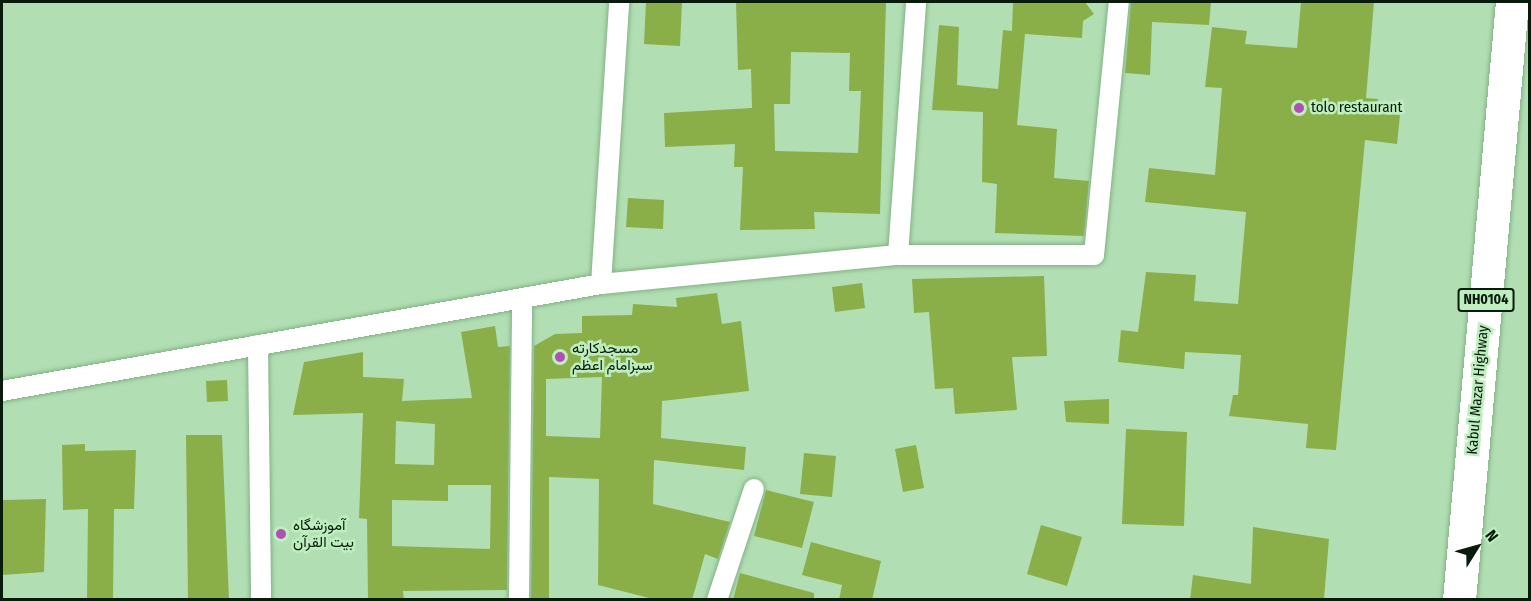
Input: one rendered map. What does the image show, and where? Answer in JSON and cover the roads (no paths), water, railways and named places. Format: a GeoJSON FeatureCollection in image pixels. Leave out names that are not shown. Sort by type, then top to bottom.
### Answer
{"type":"FeatureCollection","features":[{"type":"Feature","properties":{"kind":"highway","name":"Kabul Mazar Highway"},"geometry":{"type":"LineString","coordinates":[[1459,600],[1512,2]]}},
{"type":"Feature","properties":{"kind":"street"},"geometry":{"type":"LineString","coordinates":[[601,284],[619,2]]}},
{"type":"Feature","properties":{"kind":"street"},"geometry":{"type":"LineString","coordinates":[[898,255],[916,2]]}},
{"type":"Feature","properties":{"kind":"street"},"geometry":{"type":"LineString","coordinates":[[2,391],[601,284],[898,255],[1094,255],[1119,2]]}},
{"type":"Feature","properties":{"kind":"street"},"geometry":{"type":"LineString","coordinates":[[519,600],[522,298]]}},
{"type":"Feature","properties":{"kind":"street"},"geometry":{"type":"LineString","coordinates":[[258,345],[261,600]]}},
{"type":"Feature","properties":{"kind":"street"},"geometry":{"type":"LineString","coordinates":[[717,600],[754,489]]}},
{"type":"Feature","properties":{"kind":"place","name":"tolo restaurant"},"geometry":{"type":"Point","coordinates":[1299,108]}},
{"type":"Feature","properties":{"kind":"place","name":"مسجدکارته سبزامام اعظم"},"geometry":{"type":"Point","coordinates":[560,357]}},
{"type":"Feature","properties":{"kind":"place","name":"آموزشگاه بیت القرآن"},"geometry":{"type":"Point","coordinates":[281,534]}}]}
